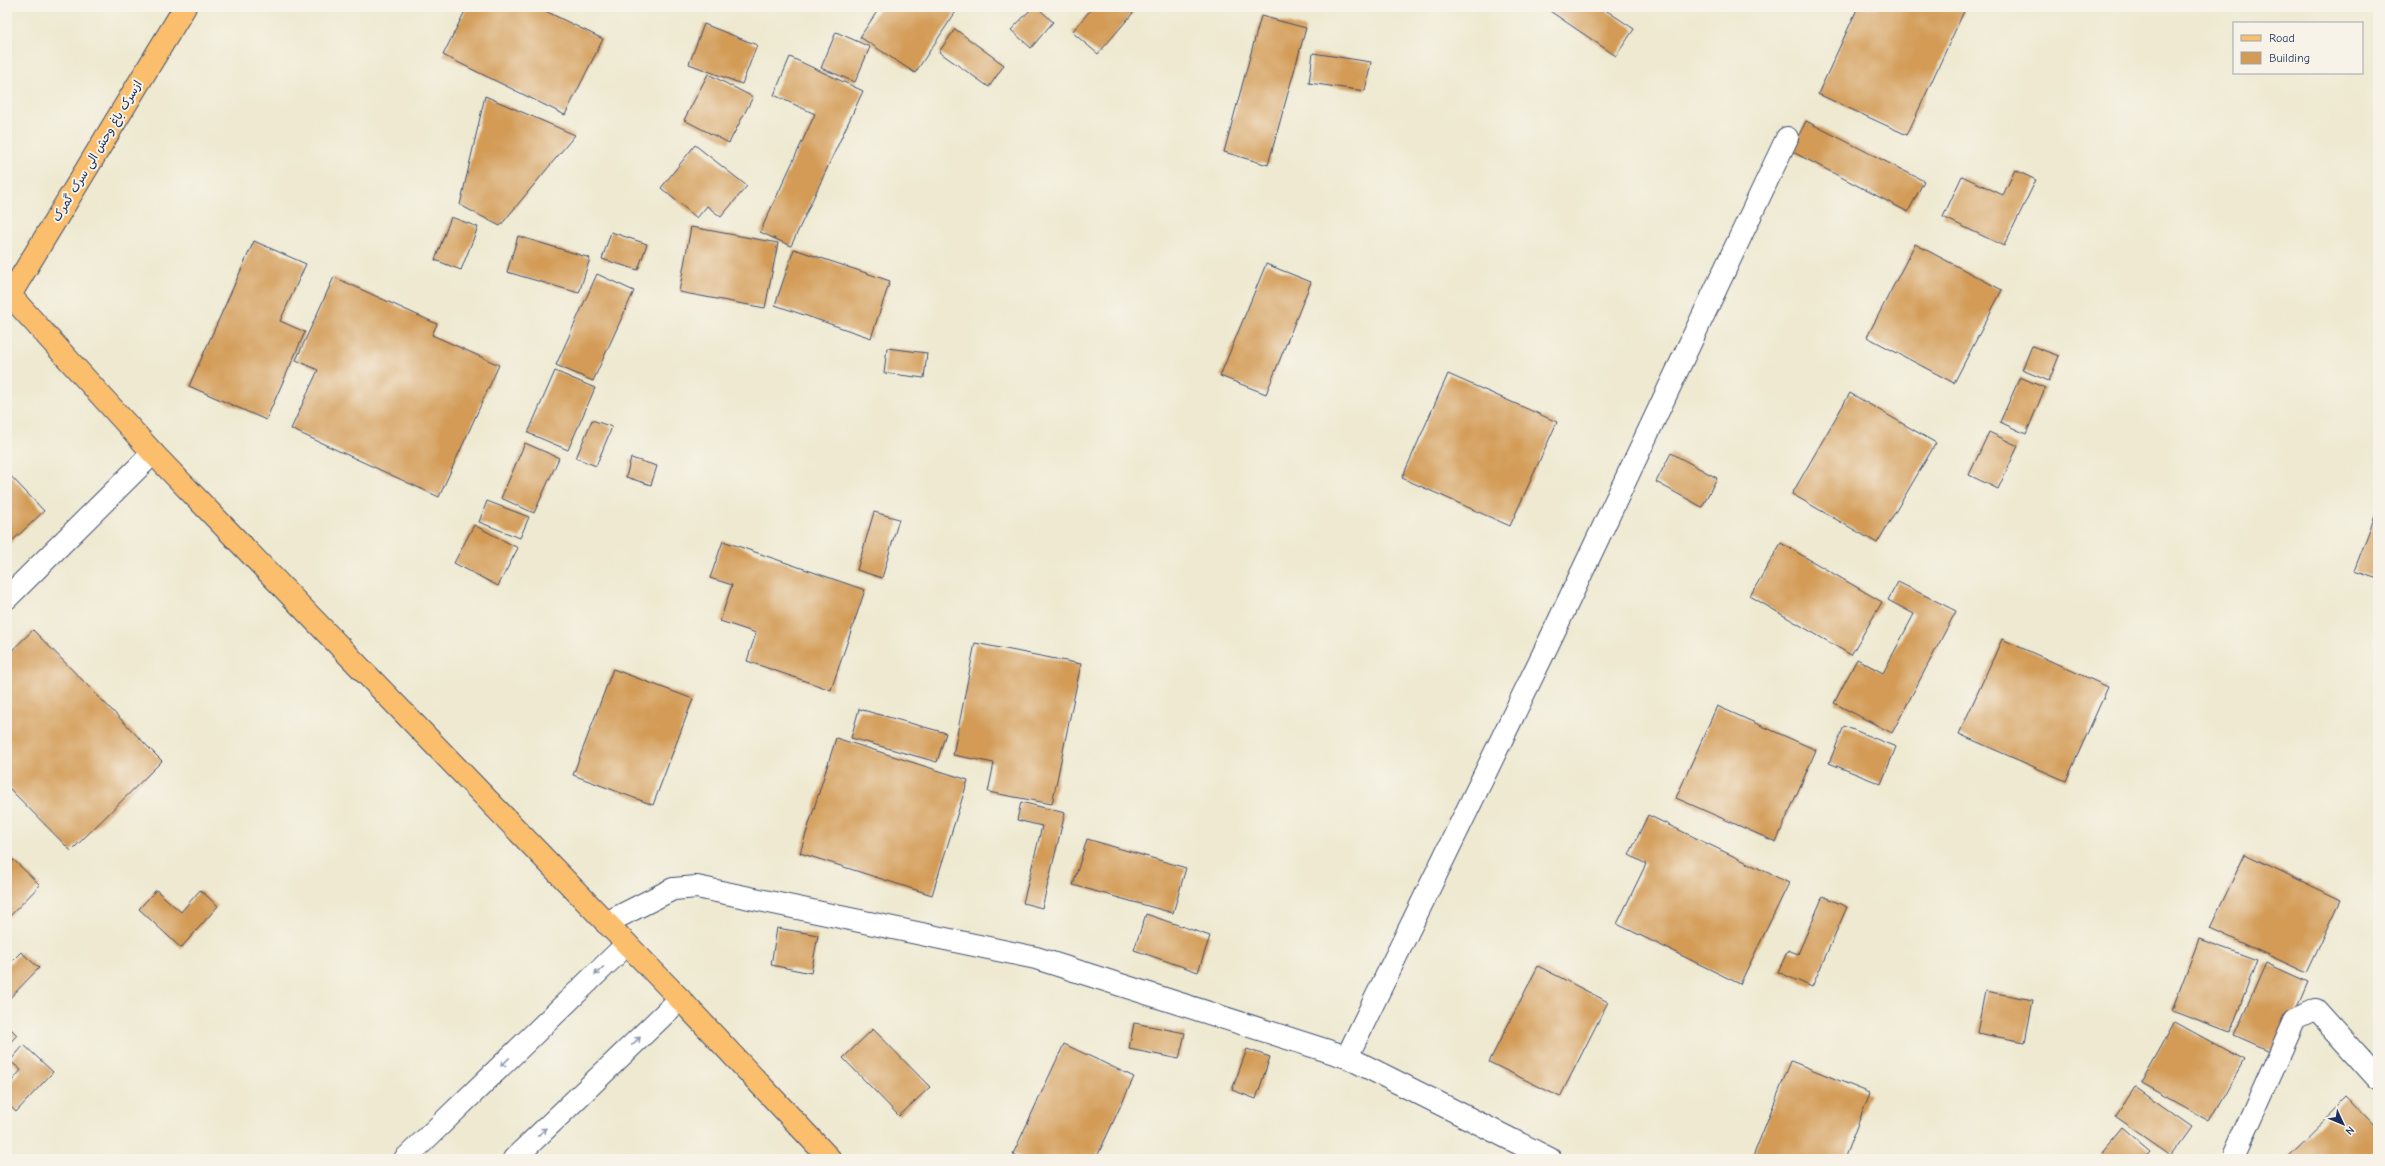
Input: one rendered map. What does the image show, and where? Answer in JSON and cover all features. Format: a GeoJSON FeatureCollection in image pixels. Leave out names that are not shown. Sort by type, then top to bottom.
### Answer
{"type":"FeatureCollection","features":[{"type":"Feature","properties":{"kind":"main road","name":"ازسرک باغ وحش الی سرک گمرک"},"geometry":{"type":"LineString","coordinates":[[9,293],[185,7]]}},
{"type":"Feature","properties":{"kind":"main road"},"geometry":{"type":"LineString","coordinates":[[9,293],[153,453],[680,999],[830,1159]]}},
{"type":"Feature","properties":{"kind":"street"},"geometry":{"type":"LineString","coordinates":[[1347,1057],[1549,642],[1787,138]]}},
{"type":"Feature","properties":{"kind":"street"},"geometry":{"type":"LineString","coordinates":[[7,598],[153,453]]}},
{"type":"Feature","properties":{"kind":"street"},"geometry":{"type":"LineString","coordinates":[[606,923],[673,889],[697,887],[1036,958],[1347,1057],[1550,1159]]}},
{"type":"Feature","properties":{"kind":"street"},"geometry":{"type":"LineString","coordinates":[[405,1159],[627,944]]}},
{"type":"Feature","properties":{"kind":"street"},"geometry":{"type":"LineString","coordinates":[[514,1159],[680,999]]}},
{"type":"Feature","properties":{"kind":"street"},"geometry":{"type":"LineString","coordinates":[[2234,1156],[2295,1020],[2316,1010],[2378,1079]]}},
{"type":"Feature","properties":{"kind":"building"},"geometry":{"type":"Polygon","coordinates":[[[467,7],[537,7],[603,39],[565,115],[443,55],[467,7]]]}},
{"type":"Feature","properties":{"kind":"building"},"geometry":{"type":"Polygon","coordinates":[[[880,7],[959,7],[915,73],[860,37],[880,7]]]}},
{"type":"Feature","properties":{"kind":"building"},"geometry":{"type":"Polygon","coordinates":[[[1033,7],[1037,7],[1053,22],[1031,48],[1011,30],[1033,7]]]}},
{"type":"Feature","properties":{"kind":"building"},"geometry":{"type":"Polygon","coordinates":[[[1093,7],[1138,7],[1098,54],[1072,32],[1093,7]]]}},
{"type":"Feature","properties":{"kind":"building"},"geometry":{"type":"Polygon","coordinates":[[[1544,7],[1601,7],[1634,29],[1616,56],[1544,7]]]}},
{"type":"Feature","properties":{"kind":"building"},"geometry":{"type":"Polygon","coordinates":[[[1858,7],[1966,7],[1907,135],[1818,94],[1858,7]]]}},
{"type":"Feature","properties":{"kind":"building"},"geometry":{"type":"Polygon","coordinates":[[[1261,16],[1306,28],[1268,165],[1224,152],[1261,16]]]}},
{"type":"Feature","properties":{"kind":"building"},"geometry":{"type":"Polygon","coordinates":[[[704,24],[757,45],[742,84],[689,64],[704,24]]]}},
{"type":"Feature","properties":{"kind":"building"},"geometry":{"type":"Polygon","coordinates":[[[955,29],[1004,65],[989,87],[939,52],[955,29]]]}},
{"type":"Feature","properties":{"kind":"building"},"geometry":{"type":"Polygon","coordinates":[[[836,32],[870,47],[855,82],[821,68],[836,32]]]}},
{"type":"Feature","properties":{"kind":"building"},"geometry":{"type":"Polygon","coordinates":[[[1313,53],[1371,62],[1365,91],[1309,83],[1313,53]]]}},
{"type":"Feature","properties":{"kind":"building"},"geometry":{"type":"Polygon","coordinates":[[[790,57],[863,91],[791,246],[760,232],[815,114],[774,95],[790,57]]]}},
{"type":"Feature","properties":{"kind":"building"},"geometry":{"type":"Polygon","coordinates":[[[708,74],[753,97],[729,143],[684,120],[708,74]]]}},
{"type":"Feature","properties":{"kind":"building"},"geometry":{"type":"Polygon","coordinates":[[[485,96],[575,135],[500,226],[460,205],[485,96]]]}},
{"type":"Feature","properties":{"kind":"building"},"geometry":{"type":"Polygon","coordinates":[[[1806,121],[1924,181],[1908,212],[1791,151],[1806,121]]]}},
{"type":"Feature","properties":{"kind":"building"},"geometry":{"type":"Polygon","coordinates":[[[695,145],[747,186],[721,217],[707,206],[697,218],[661,188],[695,145]]]}},
{"type":"Feature","properties":{"kind":"building"},"geometry":{"type":"Polygon","coordinates":[[[2015,170],[2036,180],[2004,246],[1943,217],[1962,176],[2003,195],[2015,170]]]}},
{"type":"Feature","properties":{"kind":"building"},"geometry":{"type":"Polygon","coordinates":[[[451,217],[478,227],[461,270],[435,260],[451,217]]]}},
{"type":"Feature","properties":{"kind":"building"},"geometry":{"type":"Polygon","coordinates":[[[691,227],[778,243],[765,308],[679,292],[691,227]]]}},
{"type":"Feature","properties":{"kind":"building"},"geometry":{"type":"Polygon","coordinates":[[[611,232],[647,244],[638,270],[602,259],[611,232]]]}},
{"type":"Feature","properties":{"kind":"building"},"geometry":{"type":"Polygon","coordinates":[[[518,236],[590,258],[579,293],[507,272],[518,236]]]}},
{"type":"Feature","properties":{"kind":"building"},"geometry":{"type":"Polygon","coordinates":[[[254,241],[306,264],[280,321],[305,332],[266,420],[189,386],[254,241]]]}},
{"type":"Feature","properties":{"kind":"building"},"geometry":{"type":"Polygon","coordinates":[[[1915,244],[2002,290],[1954,383],[1867,337],[1915,244]]]}},
{"type":"Feature","properties":{"kind":"building"},"geometry":{"type":"Polygon","coordinates":[[[794,249],[890,281],[871,338],[775,305],[794,249]]]}},
{"type":"Feature","properties":{"kind":"building"},"geometry":{"type":"Polygon","coordinates":[[[1266,264],[1311,282],[1266,394],[1220,376],[1266,264]]]}},
{"type":"Feature","properties":{"kind":"building"},"geometry":{"type":"Polygon","coordinates":[[[597,274],[634,291],[593,381],[556,365],[597,274]]]}},
{"type":"Feature","properties":{"kind":"building"},"geometry":{"type":"Polygon","coordinates":[[[334,277],[437,324],[432,335],[499,365],[439,497],[291,429],[318,370],[296,360],[334,277]]]}},
{"type":"Feature","properties":{"kind":"building"},"geometry":{"type":"Polygon","coordinates":[[[2032,346],[2059,356],[2049,381],[2022,370],[2032,346]]]}},
{"type":"Feature","properties":{"kind":"building"},"geometry":{"type":"Polygon","coordinates":[[[887,348],[927,353],[924,378],[884,373],[887,348]]]}},
{"type":"Feature","properties":{"kind":"building"},"geometry":{"type":"Polygon","coordinates":[[[555,371],[595,388],[568,450],[528,433],[555,371]]]}},
{"type":"Feature","properties":{"kind":"building"},"geometry":{"type":"Polygon","coordinates":[[[1448,374],[1557,422],[1510,526],[1402,478],[1448,374]]]}},
{"type":"Feature","properties":{"kind":"building"},"geometry":{"type":"Polygon","coordinates":[[[2020,377],[2045,388],[2026,434],[2000,422],[2020,377]]]}},
{"type":"Feature","properties":{"kind":"building"},"geometry":{"type":"Polygon","coordinates":[[[1850,393],[1936,443],[1877,543],[1792,494],[1850,393]]]}},
{"type":"Feature","properties":{"kind":"building"},"geometry":{"type":"Polygon","coordinates":[[[592,420],[612,427],[596,466],[576,458],[592,420]]]}},
{"type":"Feature","properties":{"kind":"building"},"geometry":{"type":"Polygon","coordinates":[[[1989,432],[2018,446],[1998,489],[1969,475],[1989,432]]]}},
{"type":"Feature","properties":{"kind":"building"},"geometry":{"type":"Polygon","coordinates":[[[525,443],[559,458],[534,513],[501,498],[525,443]]]}},
{"type":"Feature","properties":{"kind":"building"},"geometry":{"type":"Polygon","coordinates":[[[1671,453],[1717,478],[1702,507],[1656,482],[1671,453]]]}},
{"type":"Feature","properties":{"kind":"building"},"geometry":{"type":"Polygon","coordinates":[[[631,458],[657,466],[651,485],[626,477],[631,458]]]}},
{"type":"Feature","properties":{"kind":"building"},"geometry":{"type":"Polygon","coordinates":[[[7,472],[44,511],[7,546],[7,472]]]}},
{"type":"Feature","properties":{"kind":"building"},"geometry":{"type":"Polygon","coordinates":[[[487,501],[529,517],[520,538],[479,522],[487,501]]]}},
{"type":"Feature","properties":{"kind":"building"},"geometry":{"type":"Polygon","coordinates":[[[2378,508],[2378,579],[2354,571],[2378,508]]]}},
{"type":"Feature","properties":{"kind":"building"},"geometry":{"type":"Polygon","coordinates":[[[874,512],[899,519],[882,578],[857,570],[874,512]]]}},
{"type":"Feature","properties":{"kind":"building"},"geometry":{"type":"Polygon","coordinates":[[[474,525],[518,548],[498,586],[454,563],[474,525]]]}},
{"type":"Feature","properties":{"kind":"building"},"geometry":{"type":"Polygon","coordinates":[[[723,541],[865,590],[831,690],[747,661],[756,633],[720,621],[732,585],[710,578],[723,541]]]}},
{"type":"Feature","properties":{"kind":"building"},"geometry":{"type":"Polygon","coordinates":[[[1781,543],[1882,602],[1851,655],[1750,596],[1781,543]]]}},
{"type":"Feature","properties":{"kind":"building"},"geometry":{"type":"Polygon","coordinates":[[[1898,582],[1956,611],[1892,733],[1834,703],[1857,659],[1883,673],[1914,614],[1888,600],[1898,582]]]}},
{"type":"Feature","properties":{"kind":"building"},"geometry":{"type":"Polygon","coordinates":[[[33,630],[162,761],[71,851],[7,786],[7,655],[33,630]]]}},
{"type":"Feature","properties":{"kind":"building"},"geometry":{"type":"Polygon","coordinates":[[[2002,639],[2108,687],[2066,781],[1959,734],[2002,639]]]}},
{"type":"Feature","properties":{"kind":"building"},"geometry":{"type":"Polygon","coordinates":[[[975,643],[1081,664],[1052,804],[988,792],[994,763],[953,755],[975,643]]]}},
{"type":"Feature","properties":{"kind":"building"},"geometry":{"type":"Polygon","coordinates":[[[613,669],[693,699],[653,805],[573,775],[613,669]]]}},
{"type":"Feature","properties":{"kind":"building"},"geometry":{"type":"Polygon","coordinates":[[[1717,706],[1816,750],[1776,842],[1676,798],[1717,706]]]}},
{"type":"Feature","properties":{"kind":"building"},"geometry":{"type":"Polygon","coordinates":[[[859,709],[946,733],[937,762],[851,738],[859,709]]]}},
{"type":"Feature","properties":{"kind":"building"},"geometry":{"type":"Polygon","coordinates":[[[1844,726],[1896,747],[1881,784],[1829,763],[1844,726]]]}},
{"type":"Feature","properties":{"kind":"building"},"geometry":{"type":"Polygon","coordinates":[[[836,738],[968,780],[932,895],[800,853],[836,738]]]}},
{"type":"Feature","properties":{"kind":"building"},"geometry":{"type":"Polygon","coordinates":[[[1021,802],[1065,813],[1042,908],[1023,903],[1042,826],[1017,820],[1021,802]]]}},
{"type":"Feature","properties":{"kind":"building"},"geometry":{"type":"Polygon","coordinates":[[[1648,815],[1789,883],[1740,984],[1617,924],[1646,864],[1629,855],[1648,815]]]}},
{"type":"Feature","properties":{"kind":"building"},"geometry":{"type":"Polygon","coordinates":[[[1087,839],[1186,868],[1173,913],[1073,885],[1087,839]]]}},
{"type":"Feature","properties":{"kind":"building"},"geometry":{"type":"Polygon","coordinates":[[[7,853],[13,859],[7,865],[7,853]]]}},
{"type":"Feature","properties":{"kind":"building"},"geometry":{"type":"Polygon","coordinates":[[[2245,854],[2341,900],[2307,973],[2210,928],[2245,854]]]}},
{"type":"Feature","properties":{"kind":"building"},"geometry":{"type":"Polygon","coordinates":[[[14,860],[40,885],[7,919],[7,868],[14,860]]]}},
{"type":"Feature","properties":{"kind":"building"},"geometry":{"type":"Polygon","coordinates":[[[156,890],[181,912],[200,890],[218,906],[181,948],[139,909],[156,890]]]}},
{"type":"Feature","properties":{"kind":"building"},"geometry":{"type":"Polygon","coordinates":[[[1823,896],[1847,907],[1812,987],[1778,972],[1788,950],[1798,954],[1823,896]]]}},
{"type":"Feature","properties":{"kind":"building"},"geometry":{"type":"Polygon","coordinates":[[[1146,914],[1210,936],[1198,972],[1134,950],[1146,914]]]}},
{"type":"Feature","properties":{"kind":"building"},"geometry":{"type":"Polygon","coordinates":[[[777,928],[818,935],[811,973],[771,965],[777,928]]]}},
{"type":"Feature","properties":{"kind":"building"},"geometry":{"type":"Polygon","coordinates":[[[2199,939],[2257,960],[2230,1032],[2172,1010],[2199,939]]]}},
{"type":"Feature","properties":{"kind":"building"},"geometry":{"type":"Polygon","coordinates":[[[21,952],[39,968],[7,1001],[7,966],[21,952]]]}},
{"type":"Feature","properties":{"kind":"building"},"geometry":{"type":"Polygon","coordinates":[[[2266,963],[2308,982],[2277,1054],[2234,1035],[2266,963]]]}},
{"type":"Feature","properties":{"kind":"building"},"geometry":{"type":"Polygon","coordinates":[[[1538,966],[1608,1002],[1560,1097],[1489,1062],[1538,966]]]}},
{"type":"Feature","properties":{"kind":"building"},"geometry":{"type":"Polygon","coordinates":[[[1985,991],[2033,1000],[2025,1042],[1977,1033],[1985,991]]]}},
{"type":"Feature","properties":{"kind":"building"},"geometry":{"type":"Polygon","coordinates":[[[2175,1022],[2244,1060],[2209,1121],[2141,1083],[2175,1022]]]}},
{"type":"Feature","properties":{"kind":"building"},"geometry":{"type":"Polygon","coordinates":[[[1134,1023],[1185,1033],[1179,1059],[1129,1049],[1134,1023]]]}},
{"type":"Feature","properties":{"kind":"building"},"geometry":{"type":"Polygon","coordinates":[[[7,1025],[17,1035],[7,1046],[7,1025]]]}},
{"type":"Feature","properties":{"kind":"building"},"geometry":{"type":"Polygon","coordinates":[[[873,1029],[930,1087],[899,1116],[843,1058],[873,1029]]]}},
{"type":"Feature","properties":{"kind":"building"},"geometry":{"type":"Polygon","coordinates":[[[1064,1044],[1134,1077],[1096,1159],[1024,1159],[1013,1154],[1064,1044]]]}},
{"type":"Feature","properties":{"kind":"building"},"geometry":{"type":"Polygon","coordinates":[[[24,1045],[53,1072],[16,1112],[7,1103],[7,1087],[21,1070],[10,1061],[24,1045]]]}},
{"type":"Feature","properties":{"kind":"building"},"geometry":{"type":"Polygon","coordinates":[[[1247,1049],[1270,1057],[1256,1099],[1232,1090],[1247,1049]]]}},
{"type":"Feature","properties":{"kind":"building"},"geometry":{"type":"Polygon","coordinates":[[[1791,1061],[1870,1093],[1844,1159],[1752,1159],[1791,1061]]]}},
{"type":"Feature","properties":{"kind":"building"},"geometry":{"type":"Polygon","coordinates":[[[2134,1087],[2191,1127],[2171,1155],[2115,1116],[2134,1087]]]}},
{"type":"Feature","properties":{"kind":"building"},"geometry":{"type":"Polygon","coordinates":[[[2348,1097],[2378,1128],[2378,1159],[2285,1159],[2348,1097]]]}},
{"type":"Feature","properties":{"kind":"building"},"geometry":{"type":"Polygon","coordinates":[[[2123,1128],[2150,1151],[2143,1159],[2097,1159],[2123,1128]]]}}]}
